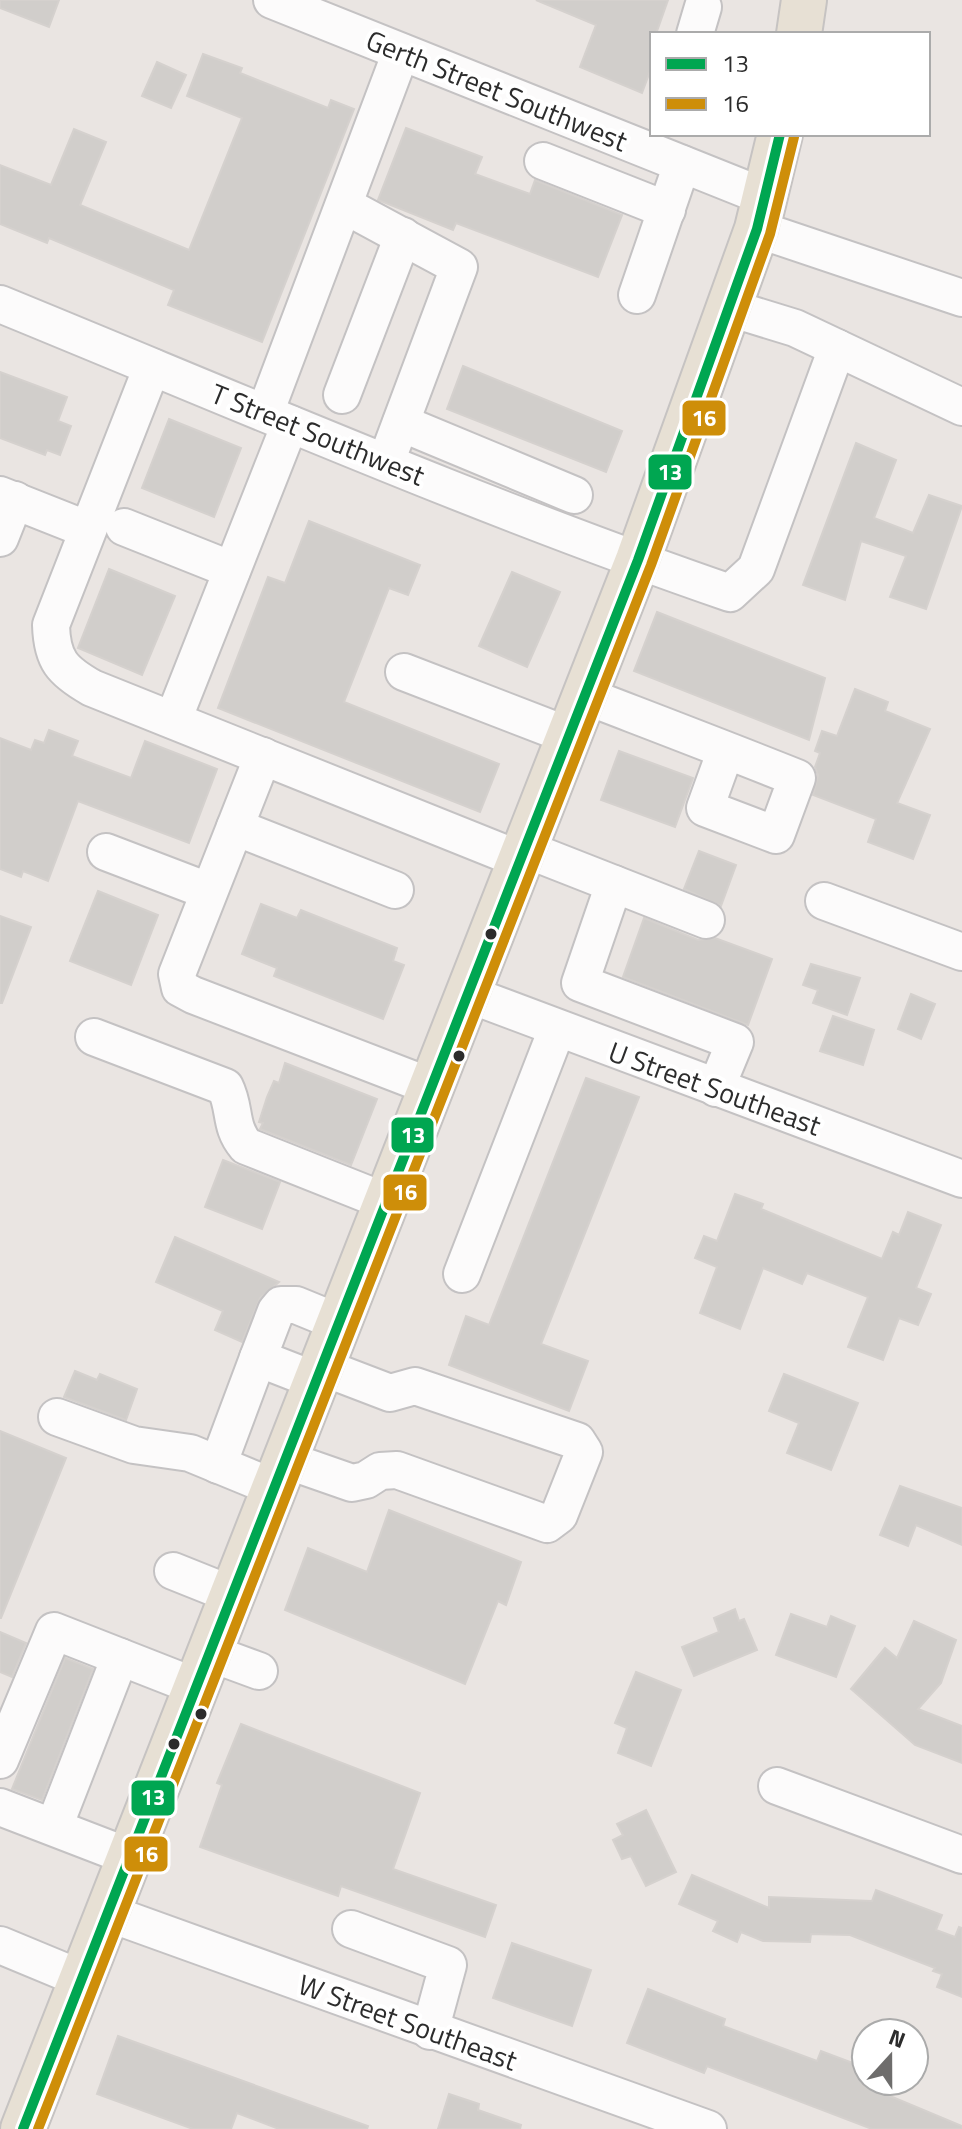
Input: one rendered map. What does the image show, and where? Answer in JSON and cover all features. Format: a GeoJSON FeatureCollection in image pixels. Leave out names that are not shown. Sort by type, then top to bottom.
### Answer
{"type":"FeatureCollection","features":[{"type":"Feature","properties":{"kind":"main road"},"geometry":{"type":"LineString","coordinates":[[799,32],[804,0]]}},
{"type":"Feature","properties":{"kind":"main road"},"geometry":{"type":"LineString","coordinates":[[23,2129],[638,560],[730,308],[761,213],[780,136]]}},
{"type":"Feature","properties":{"kind":"street","name":"Gerth Street Southwest"},"geometry":{"type":"LineString","coordinates":[[272,0],[401,52],[669,151],[761,213],[962,298]]}},
{"type":"Feature","properties":{"kind":"street"},"geometry":{"type":"LineString","coordinates":[[173,720],[232,570],[344,205],[401,52]]}},
{"type":"Feature","properties":{"kind":"street"},"geometry":{"type":"LineString","coordinates":[[637,295],[667,210],[669,151]]}},
{"type":"Feature","properties":{"kind":"street"},"geometry":{"type":"LineString","coordinates":[[543,161],[667,210]]}},
{"type":"Feature","properties":{"kind":"street"},"geometry":{"type":"LineString","coordinates":[[344,205],[459,267],[386,462]]}},
{"type":"Feature","properties":{"kind":"street"},"geometry":{"type":"LineString","coordinates":[[342,395],[403,236]]}},
{"type":"Feature","properties":{"kind":"street","name":"T Street Southwest"},"geometry":{"type":"LineString","coordinates":[[0,304],[386,462],[730,593],[756,569],[837,348]]}},
{"type":"Feature","properties":{"kind":"street"},"geometry":{"type":"LineString","coordinates":[[730,308],[795,328],[962,407]]}},
{"type":"Feature","properties":{"kind":"street"},"geometry":{"type":"LineString","coordinates":[[152,367],[86,529],[51,625],[52,650],[74,678],[92,688],[382,804],[614,884],[706,920]]}},
{"type":"Feature","properties":{"kind":"street"},"geometry":{"type":"LineString","coordinates":[[401,423],[574,495]]}},
{"type":"Feature","properties":{"kind":"street"},"geometry":{"type":"LineString","coordinates":[[0,538],[7,498],[86,529]]}},
{"type":"Feature","properties":{"kind":"street"},"geometry":{"type":"LineString","coordinates":[[124,527],[232,570]]}},
{"type":"Feature","properties":{"kind":"street"},"geometry":{"type":"LineString","coordinates":[[404,672],[570,736]]}},
{"type":"Feature","properties":{"kind":"street"},"geometry":{"type":"LineString","coordinates":[[586,696],[726,750],[797,778],[776,835],[705,808],[726,750]]}},
{"type":"Feature","properties":{"kind":"street"},"geometry":{"type":"LineString","coordinates":[[263,756],[177,974],[180,988],[432,1087]]}},
{"type":"Feature","properties":{"kind":"street"},"geometry":{"type":"LineString","coordinates":[[235,827],[395,890]]}},
{"type":"Feature","properties":{"kind":"street"},"geometry":{"type":"LineString","coordinates":[[106,852],[208,891]]}},
{"type":"Feature","properties":{"kind":"street"},"geometry":{"type":"LineString","coordinates":[[614,884],[580,983],[735,1042],[716,1088]]}},
{"type":"Feature","properties":{"kind":"street"},"geometry":{"type":"LineString","coordinates":[[824,901],[962,952]]}},
{"type":"Feature","properties":{"kind":"street","name":"U Street Southeast"},"geometry":{"type":"LineString","coordinates":[[468,994],[962,1179]]}},
{"type":"Feature","properties":{"kind":"street"},"geometry":{"type":"LineString","coordinates":[[618,1052],[636,1004]]}},
{"type":"Feature","properties":{"kind":"street"},"geometry":{"type":"LineString","coordinates":[[462,1274],[557,1029]]}},
{"type":"Feature","properties":{"kind":"street"},"geometry":{"type":"LineString","coordinates":[[94,1037],[225,1087],[231,1099],[235,1133],[246,1146],[387,1202]]}},
{"type":"Feature","properties":{"kind":"street"},"geometry":{"type":"LineString","coordinates":[[218,1465],[276,1311],[281,1305],[296,1305],[340,1323]]}},
{"type":"Feature","properties":{"kind":"street"},"geometry":{"type":"LineString","coordinates":[[57,1417],[122,1442],[174,1449],[218,1465],[352,1483],[366,1480],[380,1471],[397,1470],[547,1524],[559,1515],[584,1452],[577,1441],[415,1386],[390,1393],[258,1358]]}},
{"type":"Feature","properties":{"kind":"street"},"geometry":{"type":"LineString","coordinates":[[173,1571],[233,1595]]}},
{"type":"Feature","properties":{"kind":"street"},"geometry":{"type":"LineString","coordinates":[[0,1760],[54,1631],[120,1657],[204,1670],[259,1671]]}},
{"type":"Feature","properties":{"kind":"street"},"geometry":{"type":"LineString","coordinates":[[54,1827],[120,1657]]}},
{"type":"Feature","properties":{"kind":"street"},"geometry":{"type":"LineString","coordinates":[[777,1786],[962,1855]]}},
{"type":"Feature","properties":{"kind":"street"},"geometry":{"type":"LineString","coordinates":[[0,1807],[130,1857]]}},
{"type":"Feature","properties":{"kind":"street","name":"W Street Southeast"},"geometry":{"type":"LineString","coordinates":[[108,1913],[708,2129]]}},
{"type":"Feature","properties":{"kind":"street"},"geometry":{"type":"LineString","coordinates":[[351,1929],[448,1965],[430,2031]]}},
{"type":"Feature","properties":{"kind":"street"},"geometry":{"type":"LineString","coordinates":[[0,1945],[82,1979]]}},
{"type":"Feature","properties":{"kind":"building"},"geometry":{"type":"Polygon","coordinates":[[[0,0],[59,0],[49,27],[0,8],[0,0]]]}},
{"type":"Feature","properties":{"kind":"building"},"geometry":{"type":"Polygon","coordinates":[[[536,0],[668,0],[657,32],[650,32],[650,71],[642,93],[580,67],[596,25],[536,0]]]}},
{"type":"Feature","properties":{"kind":"building"},"geometry":{"type":"Polygon","coordinates":[[[203,54],[242,68],[240,73],[328,108],[331,100],[354,109],[262,342],[168,305],[174,290],[49,238],[47,243],[0,224],[0,165],[51,185],[74,129],[106,142],[80,205],[189,250],[242,118],[187,96],[203,54]]]}},
{"type":"Feature","properties":{"kind":"building"},"geometry":{"type":"Polygon","coordinates":[[[157,62],[186,75],[171,108],[142,96],[157,62]]]}},
{"type":"Feature","properties":{"kind":"building"},"geometry":{"type":"Polygon","coordinates":[[[406,128],[482,157],[475,174],[530,194],[535,180],[622,215],[598,277],[456,223],[453,230],[378,200],[406,128]]]}},
{"type":"Feature","properties":{"kind":"building"},"geometry":{"type":"Polygon","coordinates":[[[463,366],[622,431],[606,472],[447,409],[463,366]]]}},
{"type":"Feature","properties":{"kind":"building"},"geometry":{"type":"Polygon","coordinates":[[[0,372],[67,397],[58,421],[71,426],[60,455],[47,450],[45,455],[0,438],[0,372]]]}},
{"type":"Feature","properties":{"kind":"building"},"geometry":{"type":"Polygon","coordinates":[[[169,419],[241,448],[214,517],[142,488],[169,419]]]}},
{"type":"Feature","properties":{"kind":"building"},"geometry":{"type":"Polygon","coordinates":[[[856,443],[896,460],[874,518],[913,533],[929,495],[962,506],[926,609],[890,597],[906,556],[861,541],[845,600],[803,585],[856,443]]]}},
{"type":"Feature","properties":{"kind":"building"},"geometry":{"type":"Polygon","coordinates":[[[309,521],[420,565],[408,595],[389,588],[344,702],[499,764],[480,812],[218,708],[268,577],[285,583],[309,521]]]}},
{"type":"Feature","properties":{"kind":"building"},"geometry":{"type":"Polygon","coordinates":[[[109,569],[175,596],[142,675],[78,648],[109,569]]]}},
{"type":"Feature","properties":{"kind":"building"},"geometry":{"type":"Polygon","coordinates":[[[512,572],[560,592],[527,667],[479,646],[512,572]]]}},
{"type":"Feature","properties":{"kind":"building"},"geometry":{"type":"Polygon","coordinates":[[[657,612],[825,678],[809,740],[634,671],[657,612]]]}},
{"type":"Feature","properties":{"kind":"building"},"geometry":{"type":"Polygon","coordinates":[[[855,689],[888,702],[885,711],[930,729],[897,803],[930,815],[913,859],[868,842],[876,819],[813,795],[818,775],[815,767],[820,753],[815,751],[822,731],[837,736],[855,689]]]}},
{"type":"Feature","properties":{"kind":"building"},"geometry":{"type":"Polygon","coordinates":[[[49,730],[78,741],[72,756],[131,778],[145,741],[217,769],[189,843],[78,801],[48,881],[23,871],[21,877],[0,869],[0,738],[31,750],[35,740],[44,743],[49,730]]]}},
{"type":"Feature","properties":{"kind":"building"},"geometry":{"type":"Polygon","coordinates":[[[619,751],[693,778],[675,827],[601,800],[619,751]]]}},
{"type":"Feature","properties":{"kind":"building"},"geometry":{"type":"Polygon","coordinates":[[[699,851],[736,865],[721,906],[684,889],[699,851]]]}},
{"type":"Feature","properties":{"kind":"building"},"geometry":{"type":"Polygon","coordinates":[[[98,891],[158,915],[131,985],[70,961],[98,891]]]}},
{"type":"Feature","properties":{"kind":"building"},"geometry":{"type":"Polygon","coordinates":[[[261,904],[297,918],[301,910],[397,948],[393,961],[404,965],[383,1019],[274,976],[277,968],[242,954],[261,904]]]}},
{"type":"Feature","properties":{"kind":"building"},"geometry":{"type":"Polygon","coordinates":[[[0,916],[31,927],[2,1003],[0,1003],[0,916]]]}},
{"type":"Feature","properties":{"kind":"building"},"geometry":{"type":"Polygon","coordinates":[[[644,918],[698,940],[715,938],[772,959],[748,1025],[623,977],[644,918]]]}},
{"type":"Feature","properties":{"kind":"building"},"geometry":{"type":"Polygon","coordinates":[[[811,964],[860,978],[847,1015],[813,1003],[818,990],[803,985],[811,964]]]}},
{"type":"Feature","properties":{"kind":"building"},"geometry":{"type":"Polygon","coordinates":[[[911,994],[935,1004],[921,1039],[898,1029],[911,994]]]}},
{"type":"Feature","properties":{"kind":"building"},"geometry":{"type":"Polygon","coordinates":[[[833,1016],[874,1030],[863,1065],[820,1051],[833,1016]]]}},
{"type":"Feature","properties":{"kind":"building"},"geometry":{"type":"Polygon","coordinates":[[[285,1063],[377,1099],[351,1165],[260,1129],[263,1123],[259,1122],[267,1097],[274,1081],[279,1083],[285,1063]]]}},
{"type":"Feature","properties":{"kind":"building"},"geometry":{"type":"Polygon","coordinates":[[[586,1078],[639,1097],[541,1344],[588,1361],[569,1411],[449,1365],[466,1316],[489,1325],[586,1078]]]}},
{"type":"Feature","properties":{"kind":"building"},"geometry":{"type":"Polygon","coordinates":[[[223,1160],[280,1182],[262,1229],[205,1207],[223,1160]]]}},
{"type":"Feature","properties":{"kind":"building"},"geometry":{"type":"Polygon","coordinates":[[[735,1194],[763,1204],[761,1209],[882,1259],[893,1232],[899,1235],[908,1212],[941,1225],[916,1288],[931,1294],[918,1325],[899,1318],[883,1360],[848,1347],[868,1297],[807,1273],[802,1284],[763,1268],[740,1329],[700,1313],[717,1267],[695,1258],[704,1236],[717,1241],[735,1194]]]}},
{"type":"Feature","properties":{"kind":"building"},"geometry":{"type":"Polygon","coordinates":[[[175,1237],[279,1282],[260,1298],[242,1342],[215,1330],[223,1311],[156,1282],[175,1237]]]}},
{"type":"Feature","properties":{"kind":"building"},"geometry":{"type":"Polygon","coordinates":[[[75,1371],[97,1380],[100,1374],[137,1389],[126,1420],[64,1397],[75,1371]]]}},
{"type":"Feature","properties":{"kind":"building"},"geometry":{"type":"Polygon","coordinates":[[[784,1374],[858,1403],[831,1470],[787,1453],[799,1423],[769,1411],[784,1374]]]}},
{"type":"Feature","properties":{"kind":"building"},"geometry":{"type":"Polygon","coordinates":[[[0,1431],[66,1458],[1,1618],[0,1618],[0,1431]]]}},
{"type":"Feature","properties":{"kind":"building"},"geometry":{"type":"Polygon","coordinates":[[[900,1486],[962,1508],[962,1545],[916,1525],[908,1546],[880,1535],[900,1486]]]}},
{"type":"Feature","properties":{"kind":"building"},"geometry":{"type":"Polygon","coordinates":[[[389,1510],[521,1562],[506,1605],[498,1601],[465,1684],[285,1610],[308,1548],[367,1572],[389,1510]]]}},
{"type":"Feature","properties":{"kind":"building"},"geometry":{"type":"Polygon","coordinates":[[[735,1609],[739,1621],[744,1619],[757,1650],[694,1676],[682,1647],[719,1632],[714,1618],[735,1609]]]}},
{"type":"Feature","properties":{"kind":"building"},"geometry":{"type":"Polygon","coordinates":[[[791,1614],[827,1627],[831,1616],[855,1626],[836,1677],[776,1655],[791,1614]]]}},
{"type":"Feature","properties":{"kind":"building"},"geometry":{"type":"Polygon","coordinates":[[[914,1621],[956,1640],[941,1683],[918,1709],[962,1726],[962,1763],[915,1745],[851,1689],[885,1648],[897,1658],[914,1621]]]}},
{"type":"Feature","properties":{"kind":"building"},"geometry":{"type":"Polygon","coordinates":[[[0,1632],[26,1643],[12,1677],[0,1672],[0,1632]]]}},
{"type":"Feature","properties":{"kind":"building"},"geometry":{"type":"Polygon","coordinates":[[[65,1658],[93,1669],[42,1800],[12,1789],[65,1658]]]}},
{"type":"Feature","properties":{"kind":"building"},"geometry":{"type":"Polygon","coordinates":[[[636,1672],[681,1690],[651,1766],[618,1753],[627,1728],[615,1723],[636,1672]]]}},
{"type":"Feature","properties":{"kind":"building"},"geometry":{"type":"Polygon","coordinates":[[[241,1724],[420,1793],[393,1869],[496,1905],[485,1937],[341,1886],[338,1896],[200,1847],[222,1785],[217,1783],[241,1724]]]}},
{"type":"Feature","properties":{"kind":"building"},"geometry":{"type":"Polygon","coordinates":[[[646,1810],[676,1872],[646,1886],[631,1856],[622,1859],[613,1840],[623,1835],[617,1824],[646,1810]]]}},
{"type":"Feature","properties":{"kind":"building"},"geometry":{"type":"Polygon","coordinates":[[[692,1875],[769,1908],[769,1897],[872,1901],[876,1890],[942,1915],[936,1930],[955,1937],[959,1927],[962,1928],[962,1997],[937,1987],[942,1974],[933,1971],[935,1968],[850,1935],[811,1934],[810,1942],[763,1941],[741,1932],[737,1942],[713,1931],[718,1921],[679,1904],[692,1875]]]}},
{"type":"Feature","properties":{"kind":"building"},"geometry":{"type":"Polygon","coordinates":[[[512,1943],[591,1970],[572,2026],[493,1998],[512,1943]]]}},
{"type":"Feature","properties":{"kind":"building"},"geometry":{"type":"Polygon","coordinates":[[[648,1989],[725,2019],[723,2026],[817,2061],[821,2051],[850,2062],[850,2097],[892,2097],[962,2126],[962,2129],[872,2129],[707,2066],[704,2073],[627,2043],[648,1989]]]}},
{"type":"Feature","properties":{"kind":"building"},"geometry":{"type":"Polygon","coordinates":[[[118,2036],[368,2126],[367,2129],[279,2129],[237,2113],[231,2129],[193,2129],[97,2094],[118,2036]]]}},
{"type":"Feature","properties":{"kind":"building"},"geometry":{"type":"Polygon","coordinates":[[[449,2094],[479,2104],[478,2110],[521,2125],[520,2129],[438,2129],[449,2094]]]}},
{"type":"Feature","properties":{"kind":"transit line","name":"13"},"geometry":{"type":"LineString","coordinates":[[23,2129],[638,560],[757,229],[780,136]]}},
{"type":"Feature","properties":{"kind":"transit line","name":"16"},"geometry":{"type":"LineString","coordinates":[[38,2129],[651,565],[770,234],[794,137]]}}]}
